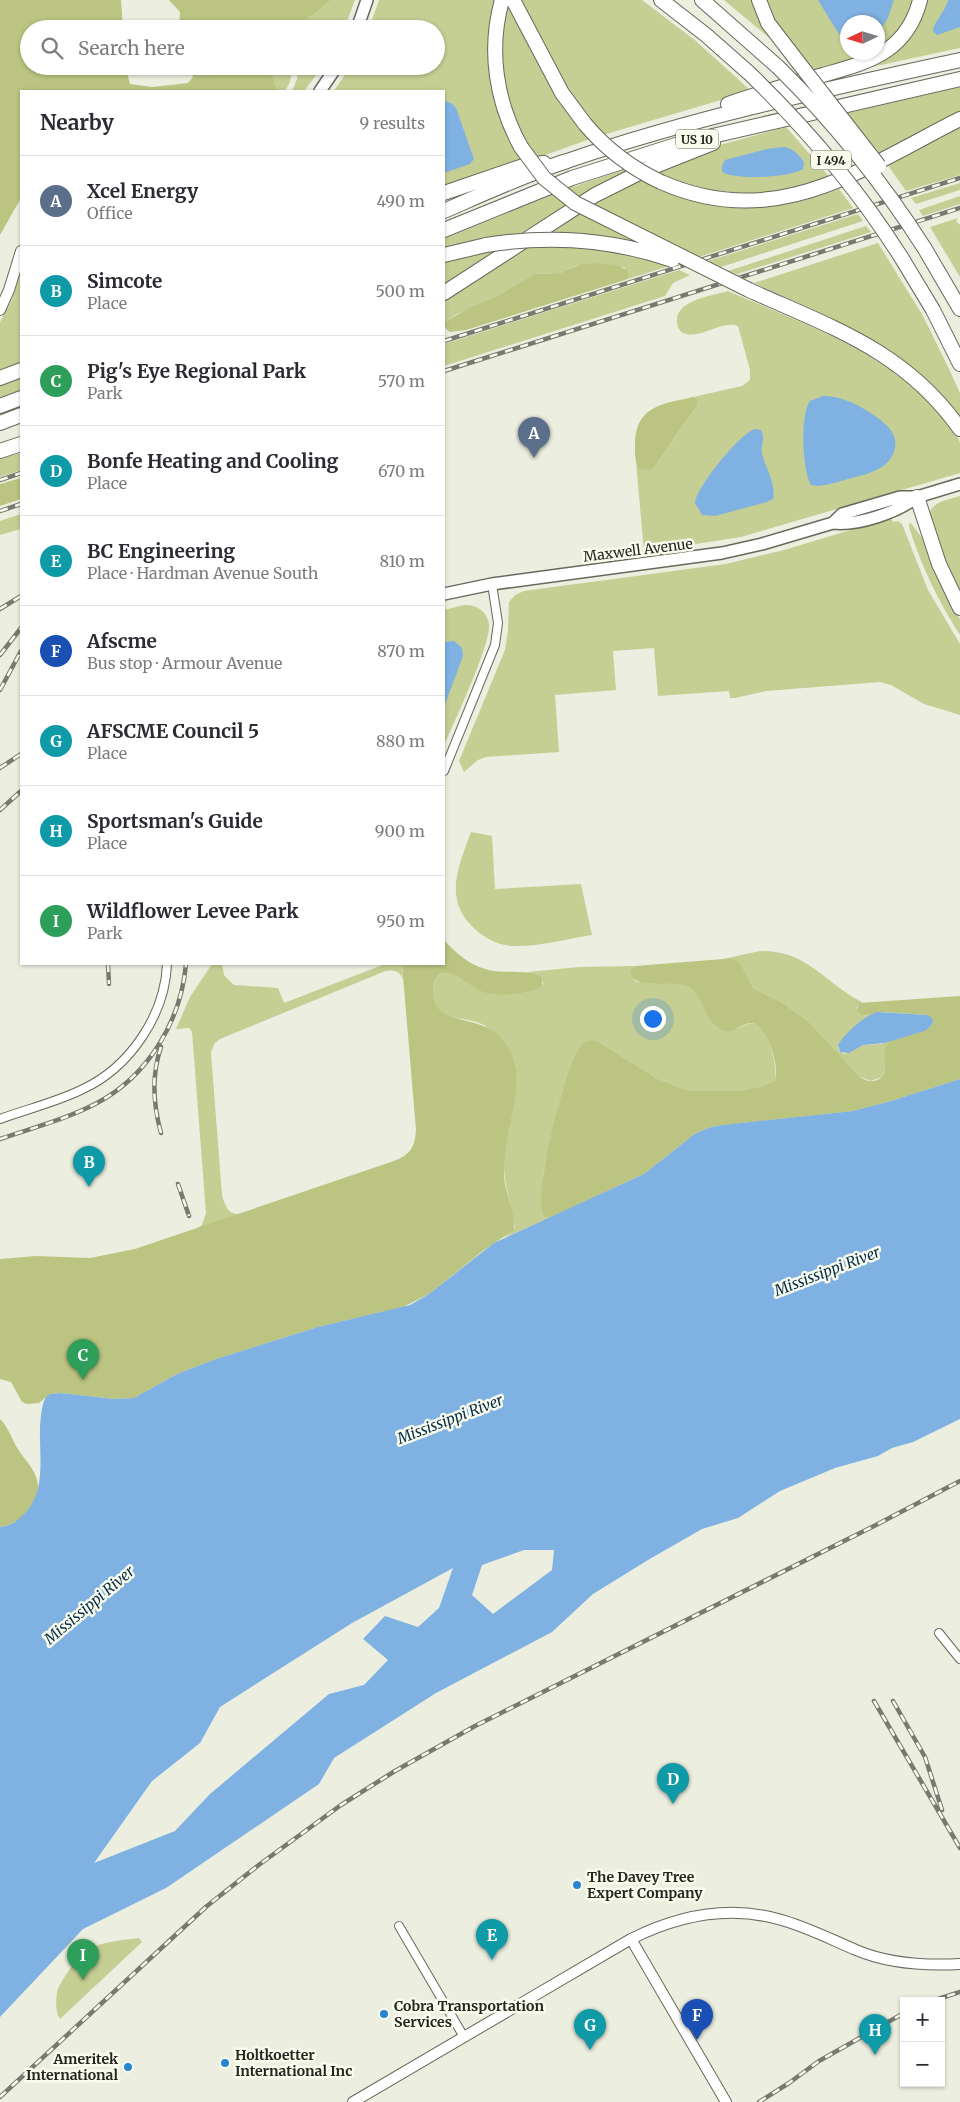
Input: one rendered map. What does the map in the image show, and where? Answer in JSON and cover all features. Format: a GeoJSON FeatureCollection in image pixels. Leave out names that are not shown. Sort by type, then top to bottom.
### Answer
{"type":"FeatureCollection","features":[{"type":"Feature","properties":{"kind":"highway"},"geometry":{"type":"LineString","coordinates":[[502,0],[495,41],[497,81],[504,111],[521,148],[544,178],[575,203],[770,300],[849,335],[890,358],[930,392],[960,429]]}},
{"type":"Feature","properties":{"kind":"highway","name":"I 494"},"geometry":{"type":"LineString","coordinates":[[661,0],[706,35],[749,73],[797,121],[832,162],[871,211],[901,256],[941,326],[960,364]]}},
{"type":"Feature","properties":{"kind":"highway","name":"I 494"},"geometry":{"type":"LineString","coordinates":[[702,0],[778,67],[852,146],[925,249],[960,309]]}},
{"type":"Feature","properties":{"kind":"highway"},"geometry":{"type":"LineString","coordinates":[[759,0],[768,23],[887,176],[925,249]]}},
{"type":"Feature","properties":{"kind":"highway"},"geometry":{"type":"LineString","coordinates":[[639,138],[744,98],[872,58],[900,38],[913,20],[920,0]]}},
{"type":"Feature","properties":{"kind":"highway"},"geometry":{"type":"LineString","coordinates":[[515,5],[562,93],[584,124],[607,148],[637,170],[661,182],[696,194],[729,200],[763,200],[801,195],[850,176],[960,119]]}},
{"type":"Feature","properties":{"kind":"highway","name":"US 10"},"geometry":{"type":"LineString","coordinates":[[445,211],[564,161],[639,138],[743,108],[960,60]]}},
{"type":"Feature","properties":{"kind":"highway","name":"US 10"},"geometry":{"type":"LineString","coordinates":[[445,230],[535,192],[682,143],[960,79]]}},
{"type":"Feature","properties":{"kind":"highway"},"geometry":{"type":"LineString","coordinates":[[445,292],[562,214],[608,188],[665,161],[778,120]]}},
{"type":"Feature","properties":{"kind":"highway"},"geometry":{"type":"LineString","coordinates":[[445,193],[526,165],[564,161]]}},
{"type":"Feature","properties":{"kind":"highway"},"geometry":{"type":"LineString","coordinates":[[445,255],[486,246],[550,240],[608,244],[665,258],[750,290]]}},
{"type":"Feature","properties":{"kind":"highway"},"geometry":{"type":"LineString","coordinates":[[0,378],[20,370]]}},
{"type":"Feature","properties":{"kind":"highway"},"geometry":{"type":"LineString","coordinates":[[0,406],[20,398]]}},
{"type":"Feature","properties":{"kind":"highway"},"geometry":{"type":"LineString","coordinates":[[0,423],[20,416]]}},
{"type":"Feature","properties":{"kind":"highway"},"geometry":{"type":"LineString","coordinates":[[0,451],[20,444]]}},
{"type":"Feature","properties":{"kind":"highway"},"geometry":{"type":"LineString","coordinates":[[917,497],[938,564],[960,608]]}},
{"type":"Feature","properties":{"kind":"main road"},"geometry":{"type":"LineString","coordinates":[[359,20],[367,0]]}},
{"type":"Feature","properties":{"kind":"main road"},"geometry":{"type":"LineString","coordinates":[[321,90],[331,75]]}},
{"type":"Feature","properties":{"kind":"main road","name":"Maxwell Avenue"},"geometry":{"type":"LineString","coordinates":[[445,594],[492,584],[722,553],[762,544],[833,523],[846,524],[904,508],[917,497],[960,484]]}},
{"type":"Feature","properties":{"kind":"street"},"geometry":{"type":"LineString","coordinates":[[0,310],[9,290],[20,253]]}},
{"type":"Feature","properties":{"kind":"street"},"geometry":{"type":"LineString","coordinates":[[445,769],[495,645],[497,616],[492,584]]}},
{"type":"Feature","properties":{"kind":"street"},"geometry":{"type":"LineString","coordinates":[[0,1119],[81,1090],[100,1079],[120,1063],[152,1020],[162,993],[167,965]]}},
{"type":"Feature","properties":{"kind":"street"},"geometry":{"type":"LineString","coordinates":[[939,1633],[960,1660]]}},
{"type":"Feature","properties":{"kind":"street"},"geometry":{"type":"LineString","coordinates":[[353,2102],[631,1939],[659,1925],[681,1919],[710,1914],[740,1913],[776,1918],[796,1924],[857,1950],[890,1960],[925,1965],[960,1964]]}},
{"type":"Feature","properties":{"kind":"street"},"geometry":{"type":"LineString","coordinates":[[399,1926],[464,2037]]}},
{"type":"Feature","properties":{"kind":"street"},"geometry":{"type":"LineString","coordinates":[[631,1939],[726,2102]]}},
{"type":"Feature","properties":{"kind":"green space"},"geometry":{"type":"Polygon","coordinates":[[[0,0],[121,0],[122,20],[20,20],[20,75],[128,75],[130,84],[153,87],[188,83],[193,77],[192,75],[273,75],[277,90],[20,90],[20,200],[0,235],[0,0]]]}},
{"type":"Feature","properties":{"kind":"green space"},"geometry":{"type":"Polygon","coordinates":[[[169,0],[331,0],[304,20],[180,20],[180,12],[169,0]]]}},
{"type":"Feature","properties":{"kind":"green space"},"geometry":{"type":"Polygon","coordinates":[[[331,0],[355,0],[347,20],[304,20],[331,0]]]}},
{"type":"Feature","properties":{"kind":"green space"},"geometry":{"type":"Polygon","coordinates":[[[379,0],[497,0],[491,30],[525,162],[445,189],[445,90],[335,90],[345,75],[445,75],[445,20],[372,20],[379,0]]]}},
{"type":"Feature","properties":{"kind":"green space"},"geometry":{"type":"Polygon","coordinates":[[[519,0],[642,0],[696,41],[751,91],[603,135],[567,87],[519,0]]]}},
{"type":"Feature","properties":{"kind":"green space"},"geometry":{"type":"Polygon","coordinates":[[[724,0],[754,0],[773,41],[724,0]]]}},
{"type":"Feature","properties":{"kind":"green space"},"geometry":{"type":"Polygon","coordinates":[[[765,0],[914,0],[908,15],[896,34],[885,43],[885,15],[840,15],[840,60],[850,60],[815,73],[771,15],[765,0]]]}},
{"type":"Feature","properties":{"kind":"green space"},"geometry":{"type":"Polygon","coordinates":[[[924,0],[960,0],[960,48],[867,68],[866,66],[875,60],[885,60],[885,48],[924,0]]]}},
{"type":"Feature","properties":{"kind":"green space"},"geometry":{"type":"Polygon","coordinates":[[[506,4],[560,101],[590,139],[537,158],[530,147],[511,110],[502,84],[499,58],[506,4]]]}},
{"type":"Feature","properties":{"kind":"green space"},"geometry":{"type":"Polygon","coordinates":[[[273,75],[291,75],[286,90],[277,90],[273,75]]]}},
{"type":"Feature","properties":{"kind":"green space"},"geometry":{"type":"Polygon","coordinates":[[[298,75],[316,75],[305,90],[292,90],[298,75]]]}},
{"type":"Feature","properties":{"kind":"green space"},"geometry":{"type":"Polygon","coordinates":[[[960,87],[960,114],[881,155],[847,113],[960,87]]]}},
{"type":"Feature","properties":{"kind":"green space"},"geometry":{"type":"Polygon","coordinates":[[[960,125],[960,175],[906,191],[887,164],[960,125]]]}},
{"type":"Feature","properties":{"kind":"green space"},"geometry":{"type":"Polygon","coordinates":[[[786,127],[832,180],[760,196],[747,197],[733,196],[691,186],[653,170],[720,145],[786,127]]]}},
{"type":"Feature","properties":{"kind":"green space"},"geometry":{"type":"Polygon","coordinates":[[[626,169],[632,172],[582,199],[567,189],[626,169]]]}},
{"type":"Feature","properties":{"kind":"green space"},"geometry":{"type":"Polygon","coordinates":[[[638,176],[674,194],[719,206],[760,207],[781,205],[820,196],[839,189],[853,208],[699,257],[588,203],[638,176]]]}},
{"type":"Feature","properties":{"kind":"green space"},"geometry":{"type":"Polygon","coordinates":[[[960,183],[960,190],[916,204],[911,198],[960,183]]]}},
{"type":"Feature","properties":{"kind":"green space"},"geometry":{"type":"Polygon","coordinates":[[[554,194],[569,206],[526,235],[445,250],[445,239],[554,194]]]}},
{"type":"Feature","properties":{"kind":"green space"},"geometry":{"type":"Polygon","coordinates":[[[960,196],[960,204],[923,216],[919,210],[960,196]]]}},
{"type":"Feature","properties":{"kind":"green space"},"geometry":{"type":"Polygon","coordinates":[[[575,210],[642,243],[641,245],[539,234],[575,210]]]}},
{"type":"Feature","properties":{"kind":"green space"},"geometry":{"type":"Polygon","coordinates":[[[858,214],[863,221],[721,267],[708,261],[858,214]]]}},
{"type":"Feature","properties":{"kind":"green space"},"geometry":{"type":"Polygon","coordinates":[[[958,218],[956,221],[960,225],[960,277],[930,227],[958,218]]]}},
{"type":"Feature","properties":{"kind":"green space"},"geometry":{"type":"Polygon","coordinates":[[[866,226],[871,232],[737,274],[728,271],[866,226]]]}},
{"type":"Feature","properties":{"kind":"green space"},"geometry":{"type":"Polygon","coordinates":[[[878,243],[923,316],[949,369],[960,393],[960,419],[916,371],[892,353],[840,323],[754,283],[878,243]]]}},
{"type":"Feature","properties":{"kind":"green space"},"geometry":{"type":"Polygon","coordinates":[[[569,246],[614,251],[669,266],[625,280],[627,278],[625,268],[593,263],[578,265],[560,273],[534,274],[497,296],[455,315],[445,322],[445,296],[519,247],[569,246]]]}},
{"type":"Feature","properties":{"kind":"green space"},"geometry":{"type":"Polygon","coordinates":[[[505,249],[445,288],[445,260],[505,249]]]}},
{"type":"Feature","properties":{"kind":"green space"},"geometry":{"type":"Polygon","coordinates":[[[581,264],[615,265],[627,270],[629,276],[625,280],[466,330],[450,332],[445,328],[445,322],[467,309],[497,296],[534,274],[560,273],[581,264]]]}},
{"type":"Feature","properties":{"kind":"green space"},"geometry":{"type":"Polygon","coordinates":[[[679,270],[690,275],[673,283],[665,296],[445,366],[445,344],[679,270]]]}},
{"type":"Feature","properties":{"kind":"green space"},"geometry":{"type":"Polygon","coordinates":[[[20,275],[20,366],[0,374],[0,322],[12,300],[20,275]]]}},
{"type":"Feature","properties":{"kind":"green space"},"geometry":{"type":"Polygon","coordinates":[[[728,291],[842,341],[895,373],[918,392],[957,435],[960,443],[960,473],[741,537],[644,552],[636,462],[638,466],[655,466],[695,408],[696,398],[693,397],[742,386],[750,380],[750,370],[738,326],[724,326],[697,334],[690,334],[683,333],[677,325],[681,309],[688,304],[704,297],[728,291]]]}},
{"type":"Feature","properties":{"kind":"green space"},"geometry":{"type":"Polygon","coordinates":[[[20,375],[20,390],[0,398],[0,383],[20,375]]]}},
{"type":"Feature","properties":{"kind":"green space"},"geometry":{"type":"Polygon","coordinates":[[[693,397],[697,399],[697,405],[655,466],[650,470],[640,469],[636,460],[635,443],[640,421],[654,408],[693,397]]]}},
{"type":"Feature","properties":{"kind":"green space"},"geometry":{"type":"Polygon","coordinates":[[[20,453],[20,470],[0,477],[0,459],[20,453]]]}},
{"type":"Feature","properties":{"kind":"green space"},"geometry":{"type":"Polygon","coordinates":[[[20,478],[20,499],[0,506],[0,484],[20,478]]]}},
{"type":"Feature","properties":{"kind":"green space"},"geometry":{"type":"Polygon","coordinates":[[[960,496],[960,597],[948,573],[929,515],[937,504],[960,496]]]}},
{"type":"Feature","properties":{"kind":"green space"},"geometry":{"type":"Polygon","coordinates":[[[20,514],[20,529],[0,535],[0,521],[20,514]]]}},
{"type":"Feature","properties":{"kind":"green space"},"geometry":{"type":"Polygon","coordinates":[[[891,518],[893,522],[898,521],[902,524],[928,590],[960,644],[960,715],[924,704],[891,685],[880,682],[766,691],[735,698],[730,698],[729,691],[658,696],[654,648],[613,651],[616,690],[555,695],[559,752],[486,757],[478,760],[464,772],[459,761],[505,650],[509,602],[515,595],[524,591],[726,564],[784,550],[891,518]]]}},
{"type":"Feature","properties":{"kind":"green space"},"geometry":{"type":"Polygon","coordinates":[[[910,522],[922,538],[940,582],[960,619],[960,635],[944,609],[925,569],[909,527],[910,522]]]}},
{"type":"Feature","properties":{"kind":"green space"},"geometry":{"type":"Polygon","coordinates":[[[464,605],[477,607],[486,615],[489,624],[488,634],[478,666],[445,744],[445,610],[464,605]]]}},
{"type":"Feature","properties":{"kind":"green space"},"geometry":{"type":"Polygon","coordinates":[[[471,832],[492,836],[495,889],[581,884],[592,935],[542,944],[512,946],[493,941],[477,931],[466,920],[459,908],[456,896],[458,871],[471,832]]]}},
{"type":"Feature","properties":{"kind":"green space"},"geometry":{"type":"Polygon","coordinates":[[[445,941],[463,958],[479,967],[500,972],[532,973],[542,978],[542,986],[512,994],[494,994],[481,991],[450,973],[439,974],[435,980],[433,992],[435,1004],[451,1016],[486,1027],[496,1033],[512,1054],[517,1079],[504,1161],[506,1188],[513,1216],[514,1230],[484,1250],[429,1294],[403,1307],[318,1327],[216,1359],[177,1374],[134,1398],[114,1399],[61,1393],[50,1394],[39,1403],[27,1404],[22,1402],[11,1382],[0,1379],[0,1259],[36,1256],[90,1258],[135,1249],[394,1161],[411,1150],[416,1130],[402,965],[445,965],[445,941]]]}},
{"type":"Feature","properties":{"kind":"green space"},"geometry":{"type":"Polygon","coordinates":[[[760,951],[777,952],[803,961],[862,1002],[857,1007],[859,1014],[864,1016],[876,1012],[859,1023],[838,1047],[839,1051],[845,1054],[863,1045],[881,1044],[896,1039],[887,1047],[882,1077],[871,1081],[860,1077],[808,1021],[783,1003],[753,988],[738,962],[733,959],[723,959],[760,951]]]}},
{"type":"Feature","properties":{"kind":"green space"},"geometry":{"type":"Polygon","coordinates":[[[733,959],[739,962],[753,988],[783,1003],[808,1021],[860,1077],[868,1081],[874,1081],[884,1075],[885,1048],[888,1044],[902,1036],[929,1028],[933,1022],[927,1015],[881,1012],[862,1016],[857,1011],[859,1003],[960,996],[960,1079],[853,1111],[711,1127],[696,1133],[644,1174],[549,1218],[544,1217],[541,1206],[542,1186],[552,1132],[567,1077],[575,1057],[581,1046],[585,1043],[599,1042],[658,1079],[689,1091],[737,1091],[759,1087],[775,1081],[776,1068],[771,1047],[764,1032],[757,1025],[745,1024],[726,1031],[718,1028],[709,1017],[695,992],[690,988],[678,984],[642,982],[632,977],[630,970],[635,966],[733,959]]]}},
{"type":"Feature","properties":{"kind":"green space"},"geometry":{"type":"Polygon","coordinates":[[[211,965],[222,965],[224,975],[234,985],[278,988],[284,1003],[382,965],[402,965],[403,980],[400,974],[395,971],[383,972],[220,1039],[214,1044],[211,1053],[222,1195],[230,1211],[240,1214],[191,1232],[202,1225],[206,1213],[192,1032],[189,1028],[176,1029],[190,997],[211,965]]]}},
{"type":"Feature","properties":{"kind":"green space"},"geometry":{"type":"Polygon","coordinates":[[[635,966],[630,970],[635,981],[684,984],[694,990],[710,1019],[719,1029],[735,1029],[750,1023],[761,1027],[772,1050],[776,1075],[775,1081],[759,1087],[737,1091],[689,1091],[658,1079],[599,1042],[576,1055],[562,1093],[543,1176],[542,1214],[544,1217],[549,1218],[504,1238],[515,1228],[505,1178],[504,1160],[516,1090],[517,1076],[515,1065],[512,1056],[504,1044],[487,1027],[480,1023],[446,1015],[439,1011],[433,995],[433,985],[436,978],[441,974],[450,973],[499,994],[516,993],[527,992],[542,986],[543,982],[539,975],[528,972],[579,967],[635,966]]]}},
{"type":"Feature","properties":{"kind":"green space"},"geometry":{"type":"Polygon","coordinates":[[[0,1419],[33,1471],[38,1488],[37,1496],[28,1511],[15,1522],[0,1527],[0,1419]]]}},
{"type":"Feature","properties":{"kind":"green space"},"geometry":{"type":"Polygon","coordinates":[[[139,1938],[142,1942],[60,2019],[56,2003],[58,1988],[83,1954],[91,1948],[104,1943],[139,1938]]]}},
{"type":"Feature","properties":{"kind":"water"},"geometry":{"type":"Polygon","coordinates":[[[818,0],[894,0],[885,23],[885,15],[840,15],[840,35],[818,0]]]}},
{"type":"Feature","properties":{"kind":"water"},"geometry":{"type":"Polygon","coordinates":[[[948,0],[960,0],[960,27],[937,35],[933,31],[948,0]]]}},
{"type":"Feature","properties":{"kind":"water"},"geometry":{"type":"Polygon","coordinates":[[[445,101],[451,103],[456,108],[474,159],[470,164],[445,173],[445,101]]]}},
{"type":"Feature","properties":{"kind":"water"},"geometry":{"type":"Polygon","coordinates":[[[782,147],[789,148],[797,154],[804,162],[803,169],[787,174],[762,177],[729,175],[722,172],[725,160],[782,147]]]}},
{"type":"Feature","properties":{"kind":"water"},"geometry":{"type":"Polygon","coordinates":[[[823,396],[835,397],[853,403],[886,424],[895,440],[895,447],[893,454],[886,464],[860,476],[824,485],[811,485],[804,456],[805,418],[810,401],[823,396]]]}},
{"type":"Feature","properties":{"kind":"water"},"geometry":{"type":"Polygon","coordinates":[[[755,429],[761,430],[762,433],[762,454],[772,482],[773,499],[715,516],[702,515],[695,503],[710,474],[739,440],[755,429]]]}},
{"type":"Feature","properties":{"kind":"water"},"geometry":{"type":"Polygon","coordinates":[[[454,641],[462,648],[463,656],[445,704],[445,642],[454,641]]]}},
{"type":"Feature","properties":{"kind":"water"},"geometry":{"type":"Polygon","coordinates":[[[877,1012],[927,1015],[932,1018],[933,1022],[924,1031],[885,1043],[863,1045],[849,1053],[840,1052],[838,1045],[845,1035],[861,1021],[877,1012]]]}},
{"type":"Feature","properties":{"kind":"water","name":"Mississippi River"},"geometry":{"type":"Polygon","coordinates":[[[960,1079],[960,1419],[913,1442],[892,1448],[878,1456],[835,1468],[780,1491],[738,1518],[702,1529],[593,1594],[552,1632],[436,1693],[334,1758],[319,1784],[166,1888],[83,1929],[0,2017],[0,1527],[15,1522],[31,1506],[36,1496],[41,1462],[41,1415],[46,1397],[50,1394],[61,1393],[114,1399],[134,1398],[177,1374],[216,1359],[318,1327],[410,1305],[429,1294],[494,1243],[644,1174],[696,1133],[711,1127],[853,1111],[960,1079]],[[524,1550],[482,1565],[472,1595],[493,1614],[552,1570],[554,1550],[524,1550]],[[453,1568],[352,1623],[220,1707],[200,1743],[152,1781],[94,1863],[175,1831],[210,1794],[329,1694],[364,1685],[388,1660],[363,1639],[385,1616],[418,1627],[439,1608],[453,1568]]]}},
{"type":"Feature","properties":{"kind":"railway"},"geometry":{"type":"LineString","coordinates":[[445,341],[960,178]]}},
{"type":"Feature","properties":{"kind":"railway"},"geometry":{"type":"LineString","coordinates":[[445,371],[960,208]]}},
{"type":"Feature","properties":{"kind":"railway"},"geometry":{"type":"LineString","coordinates":[[0,480],[20,473]]}},
{"type":"Feature","properties":{"kind":"railway"},"geometry":{"type":"LineString","coordinates":[[0,511],[20,504]]}},
{"type":"Feature","properties":{"kind":"railway"},"geometry":{"type":"LineString","coordinates":[[0,609],[20,597]]}},
{"type":"Feature","properties":{"kind":"railway"},"geometry":{"type":"LineString","coordinates":[[0,655],[20,629]]}},
{"type":"Feature","properties":{"kind":"railway"},"geometry":{"type":"LineString","coordinates":[[0,690],[20,653]]}},
{"type":"Feature","properties":{"kind":"railway"},"geometry":{"type":"LineString","coordinates":[[0,768],[20,755]]}},
{"type":"Feature","properties":{"kind":"railway"},"geometry":{"type":"LineString","coordinates":[[0,810],[20,792]]}},
{"type":"Feature","properties":{"kind":"railway"},"geometry":{"type":"LineString","coordinates":[[108,965],[109,984]]}},
{"type":"Feature","properties":{"kind":"railway"},"geometry":{"type":"LineString","coordinates":[[0,1139],[62,1119],[86,1109],[115,1092],[132,1078],[159,1045],[169,1026],[183,985],[186,965]]}},
{"type":"Feature","properties":{"kind":"railway"},"geometry":{"type":"LineString","coordinates":[[161,1047],[154,1079],[154,1090],[161,1133]]}},
{"type":"Feature","properties":{"kind":"railway"},"geometry":{"type":"LineString","coordinates":[[178,1184],[189,1216]]}},
{"type":"Feature","properties":{"kind":"railway"},"geometry":{"type":"LineString","coordinates":[[0,2097],[207,1906],[260,1864],[341,1805],[395,1771],[475,1726],[960,1481]]}},
{"type":"Feature","properties":{"kind":"railway"},"geometry":{"type":"LineString","coordinates":[[874,1701],[960,1848]]}},
{"type":"Feature","properties":{"kind":"railway"},"geometry":{"type":"LineString","coordinates":[[893,1701],[925,1757],[942,1810]]}},
{"type":"Feature","properties":{"kind":"railway"},"geometry":{"type":"LineString","coordinates":[[944,1997],[960,1992]]}},
{"type":"Feature","properties":{"kind":"railway"},"geometry":{"type":"LineString","coordinates":[[759,2102],[819,2061],[900,2015]]}},
{"type":"Feature","properties":{"kind":"place","name":"Xcel Energy"},"geometry":{"type":"Point","coordinates":[534,458]}},
{"type":"Feature","properties":{"kind":"place","name":"Simcote"},"geometry":{"type":"Point","coordinates":[89,1187]}},
{"type":"Feature","properties":{"kind":"place","name":"Pig's Eye Regional Park"},"geometry":{"type":"Point","coordinates":[83,1380]}},
{"type":"Feature","properties":{"kind":"place","name":"Bonfe Heating and Cooling"},"geometry":{"type":"Point","coordinates":[673,1804]}},
{"type":"Feature","properties":{"kind":"place","name":"The Davey Tree Expert Company"},"geometry":{"type":"Point","coordinates":[577,1885]}},
{"type":"Feature","properties":{"kind":"place","name":"BC Engineering"},"geometry":{"type":"Point","coordinates":[492,1960]}},
{"type":"Feature","properties":{"kind":"place","name":"Wildflower Levee Park"},"geometry":{"type":"Point","coordinates":[83,1980]}},
{"type":"Feature","properties":{"kind":"place","name":"Cobra Transportation Services"},"geometry":{"type":"Point","coordinates":[384,2014]}},
{"type":"Feature","properties":{"kind":"place","name":"Afscme"},"geometry":{"type":"Point","coordinates":[697,2040]}},
{"type":"Feature","properties":{"kind":"place","name":"AFSCME Council 5"},"geometry":{"type":"Point","coordinates":[590,2050]}},
{"type":"Feature","properties":{"kind":"place","name":"Sportsman's Guide"},"geometry":{"type":"Point","coordinates":[875,2055]}},
{"type":"Feature","properties":{"kind":"place","name":"Holtkoetter International Inc"},"geometry":{"type":"Point","coordinates":[225,2063]}},
{"type":"Feature","properties":{"kind":"place","name":"Ameritek International"},"geometry":{"type":"Point","coordinates":[128,2067]}}]}
